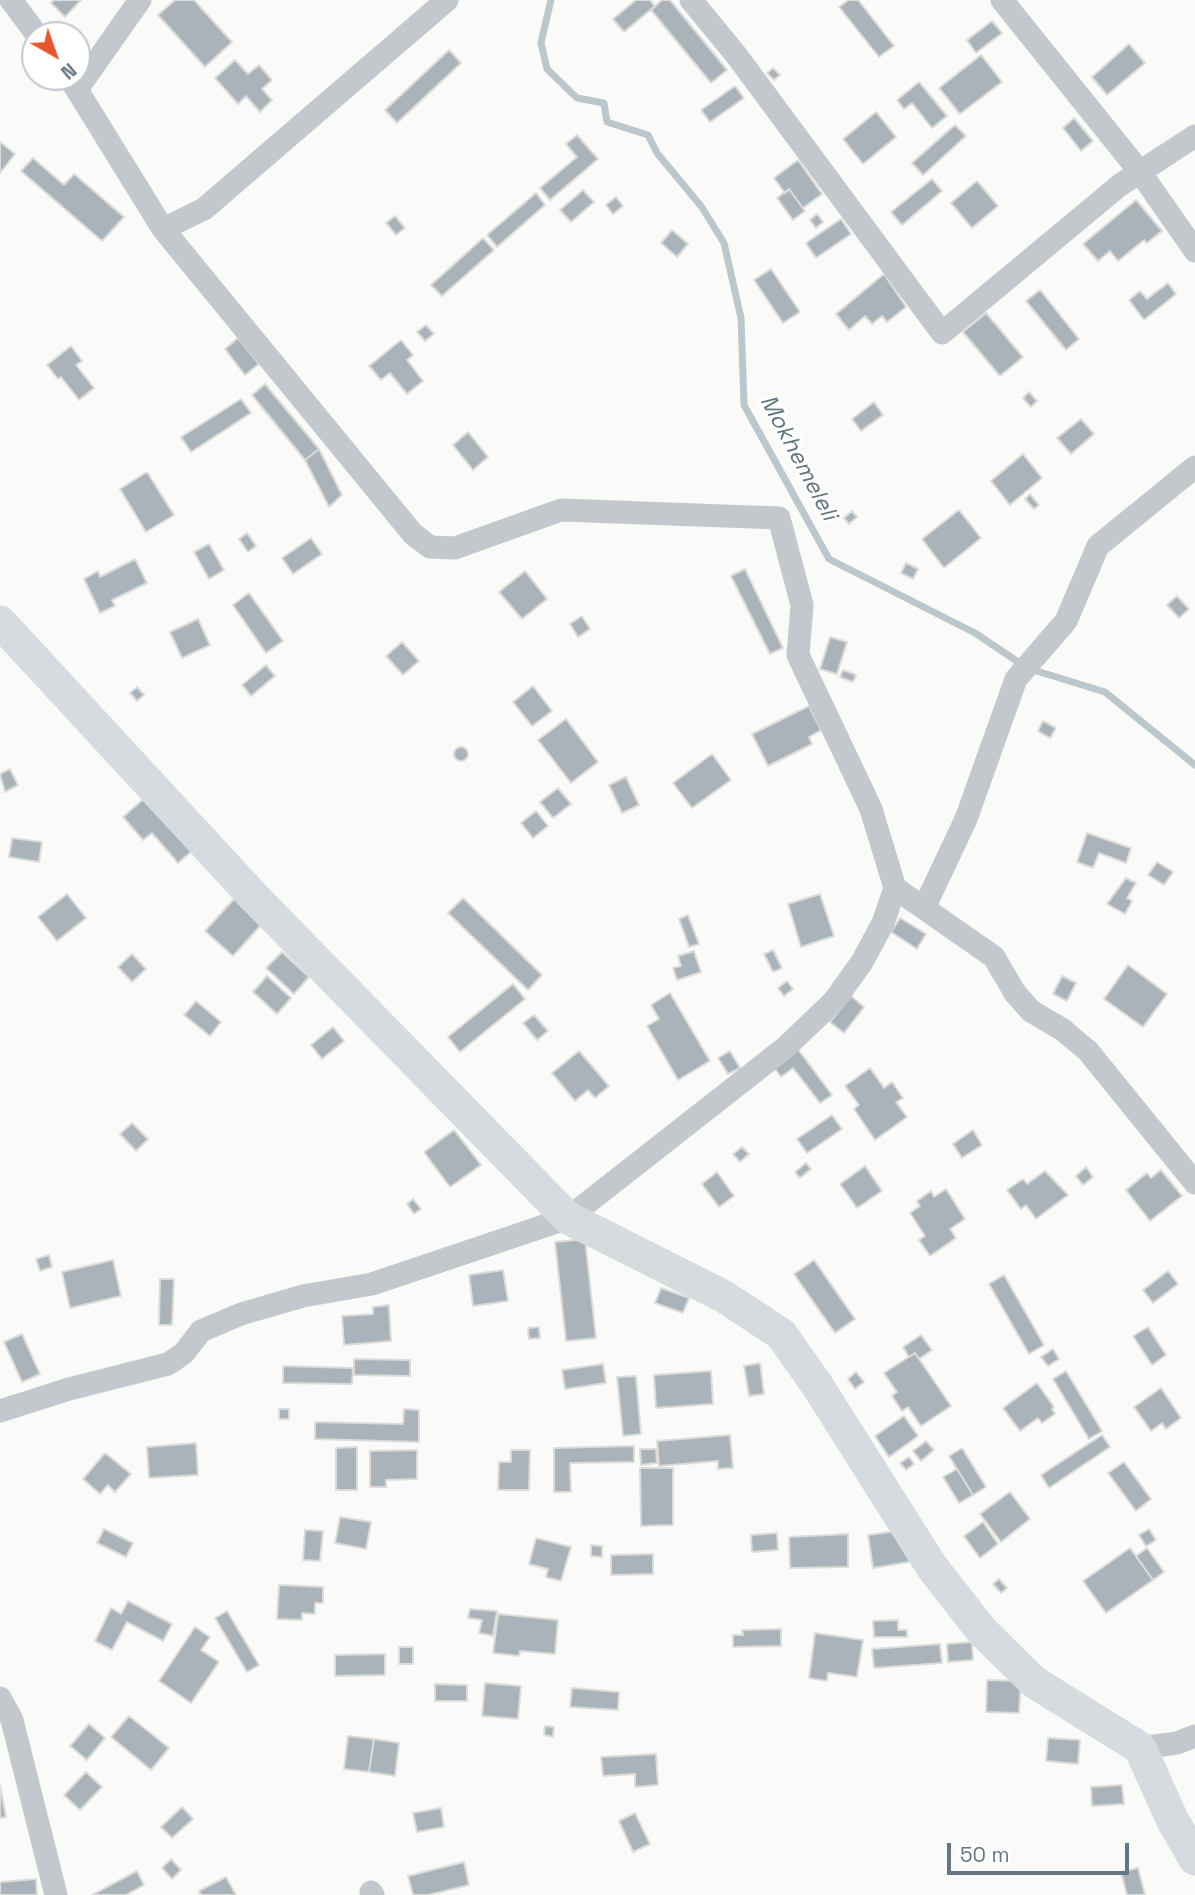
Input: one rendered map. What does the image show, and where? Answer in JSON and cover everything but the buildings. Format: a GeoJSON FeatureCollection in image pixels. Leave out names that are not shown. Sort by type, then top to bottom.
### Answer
{"type":"FeatureCollection","features":[{"type":"Feature","properties":{"kind":"street"},"geometry":{"type":"LineString","coordinates":[[11,0],[27,21]]}},
{"type":"Feature","properties":{"kind":"street"},"geometry":{"type":"LineString","coordinates":[[91,61],[139,0]]}},
{"type":"Feature","properties":{"kind":"street"},"geometry":{"type":"LineString","coordinates":[[163,229],[204,209],[447,0]]}},
{"type":"Feature","properties":{"kind":"street"},"geometry":{"type":"LineString","coordinates":[[691,0],[737,56],[942,333],[1140,172],[1195,136]]}},
{"type":"Feature","properties":{"kind":"street"},"geometry":{"type":"LineString","coordinates":[[1002,0],[1140,172],[1195,251]]}},
{"type":"Feature","properties":{"kind":"street"},"geometry":{"type":"LineString","coordinates":[[0,1411],[69,1389],[168,1364],[184,1353],[201,1331],[241,1314],[303,1296],[372,1284],[568,1218],[786,1047],[834,1001],[862,962],[883,923],[895,888],[871,809],[798,654],[802,605],[779,519],[561,510],[455,548],[430,547],[413,534],[163,229],[79,91]]}},
{"type":"Feature","properties":{"kind":"street"},"geometry":{"type":"LineString","coordinates":[[924,908],[966,819],[1016,679],[1066,621],[1098,546],[1195,467]]}},
{"type":"Feature","properties":{"kind":"street"},"geometry":{"type":"LineString","coordinates":[[0,622],[254,897],[568,1218],[723,1296],[781,1334],[817,1385],[932,1567],[982,1631],[1034,1682],[1140,1748],[1172,1819],[1195,1859]]}},
{"type":"Feature","properties":{"kind":"street"},"geometry":{"type":"LineString","coordinates":[[895,888],[994,957],[1015,993],[1031,1011],[1063,1030],[1088,1051],[1195,1183]]}},
{"type":"Feature","properties":{"kind":"street"},"geometry":{"type":"LineString","coordinates":[[0,1698],[12,1720],[56,1895]]}},
{"type":"Feature","properties":{"kind":"street"},"geometry":{"type":"LineString","coordinates":[[1140,1748],[1177,1743],[1195,1736]]}},
{"type":"Feature","properties":{"kind":"waterway","name":"Mokhemeleli"},"geometry":{"type":"LineString","coordinates":[[551,0],[541,43],[547,69],[577,98],[604,103],[607,122],[648,135],[657,153],[701,206],[724,243],[741,318],[744,405],[829,559],[975,633],[1027,668],[1105,692],[1195,765]]}}]}
